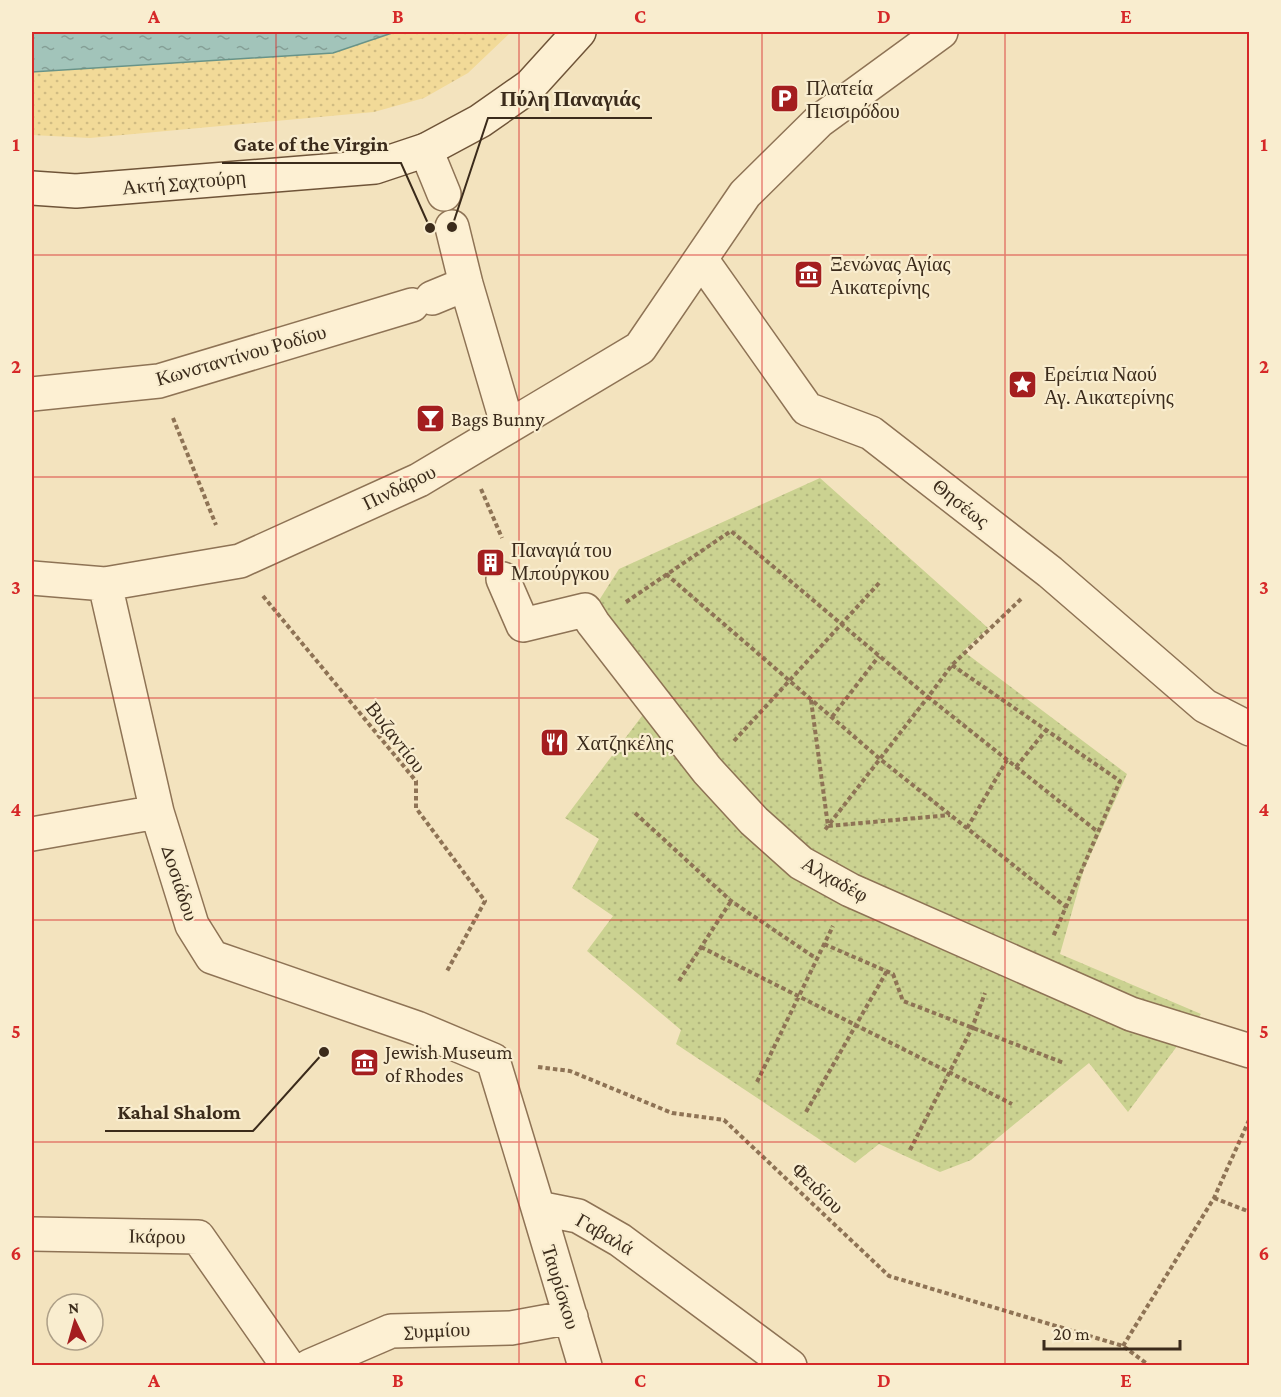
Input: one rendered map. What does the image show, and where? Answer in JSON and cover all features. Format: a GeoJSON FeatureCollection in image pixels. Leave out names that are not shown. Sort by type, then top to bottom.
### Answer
{"type":"FeatureCollection","features":[{"type":"Feature","properties":{"kind":"street","name":"Ακτή Σαχτούρη"},"geometry":{"type":"LineString","coordinates":[[32,188],[76,191],[375,167],[426,150],[480,121],[530,86],[579,32]]}},
{"type":"Feature","properties":{"kind":"street","name":"Πινδάρου"},"geometry":{"type":"LineString","coordinates":[[32,578],[105,584],[240,561],[419,480],[640,348],[745,194],[819,121],[941,32]]}},
{"type":"Feature","properties":{"kind":"street"},"geometry":{"type":"LineString","coordinates":[[426,150],[444,194]]}},
{"type":"Feature","properties":{"kind":"street"},"geometry":{"type":"LineString","coordinates":[[452,227],[466,284],[508,427]]}},
{"type":"Feature","properties":{"kind":"street","name":"Θησέως"},"geometry":{"type":"LineString","coordinates":[[701,259],[807,409],[871,433],[1050,572],[1205,706],[1250,729]]}},
{"type":"Feature","properties":{"kind":"street","name":"Κωνσταντίνου Ροδίου"},"geometry":{"type":"LineString","coordinates":[[32,394],[159,381],[422,301],[466,284]]}},
{"type":"Feature","properties":{"kind":"street","name":"Αλχαδέφ"},"geometry":{"type":"LineString","coordinates":[[503,579],[523,625],[585,610],[593,624],[707,770],[754,821],[801,863],[850,890],[1131,1014],[1250,1051]]}},
{"type":"Feature","properties":{"kind":"street","name":"Δοσιάδου"},"geometry":{"type":"LineString","coordinates":[[105,584],[157,812],[192,925],[212,957],[417,1028],[493,1060]]}},
{"type":"Feature","properties":{"kind":"street"},"geometry":{"type":"LineString","coordinates":[[32,834],[157,812]]}},
{"type":"Feature","properties":{"kind":"street"},"geometry":{"type":"LineString","coordinates":[[493,1060],[538,1208]]}},
{"type":"Feature","properties":{"kind":"street","name":"Ταυρίσκου"},"geometry":{"type":"LineString","coordinates":[[538,1208],[585,1365]]}},
{"type":"Feature","properties":{"kind":"street","name":"Γαβαλά"},"geometry":{"type":"LineString","coordinates":[[538,1208],[578,1216],[620,1240],[790,1365]]}},
{"type":"Feature","properties":{"kind":"street","name":"Ικάρου"},"geometry":{"type":"LineString","coordinates":[[32,1234],[198,1237],[288,1365]]}},
{"type":"Feature","properties":{"kind":"street","name":"Συμμίου"},"geometry":{"type":"LineString","coordinates":[[310,1365],[391,1331],[511,1328],[571,1317]]}},
{"type":"Feature","properties":{"kind":"path"},"geometry":{"type":"LineString","coordinates":[[159,381],[219,535],[240,561]]}},
{"type":"Feature","properties":{"kind":"path"},"geometry":{"type":"LineString","coordinates":[[465,453],[505,545]]}},
{"type":"Feature","properties":{"kind":"path"},"geometry":{"type":"LineString","coordinates":[[593,624],[732,531],[928,697],[1098,832]]}},
{"type":"Feature","properties":{"kind":"path","name":"Βυζαντίου"},"geometry":{"type":"LineString","coordinates":[[240,561],[268,603],[416,781],[416,808],[485,901],[446,973]]}},
{"type":"Feature","properties":{"kind":"path"},"geometry":{"type":"LineString","coordinates":[[801,863],[952,665],[1050,572]]}},
{"type":"Feature","properties":{"kind":"path"},"geometry":{"type":"LineString","coordinates":[[666,574],[880,759],[1066,907]]}},
{"type":"Feature","properties":{"kind":"path"},"geometry":{"type":"LineString","coordinates":[[707,770],[880,582]]}},
{"type":"Feature","properties":{"kind":"path"},"geometry":{"type":"LineString","coordinates":[[832,717],[879,656]]}},
{"type":"Feature","properties":{"kind":"path"},"geometry":{"type":"LineString","coordinates":[[952,665],[1120,781],[1038,973]]}},
{"type":"Feature","properties":{"kind":"path"},"geometry":{"type":"LineString","coordinates":[[811,699],[828,826]]}},
{"type":"Feature","properties":{"kind":"path"},"geometry":{"type":"LineString","coordinates":[[1016,767],[1046,730]]}},
{"type":"Feature","properties":{"kind":"path"},"geometry":{"type":"LineString","coordinates":[[967,828],[1007,760]]}},
{"type":"Feature","properties":{"kind":"path"},"geometry":{"type":"LineString","coordinates":[[635,813],[731,902],[817,959]]}},
{"type":"Feature","properties":{"kind":"path"},"geometry":{"type":"LineString","coordinates":[[828,826],[951,815]]}},
{"type":"Feature","properties":{"kind":"path"},"geometry":{"type":"LineString","coordinates":[[757,1082],[850,890]]}},
{"type":"Feature","properties":{"kind":"path"},"geometry":{"type":"LineString","coordinates":[[679,981],[731,902]]}},
{"type":"Feature","properties":{"kind":"path"},"geometry":{"type":"LineString","coordinates":[[824,944],[893,974],[903,1001],[1064,1063]]}},
{"type":"Feature","properties":{"kind":"path"},"geometry":{"type":"LineString","coordinates":[[701,947],[948,1074],[1012,1104]]}},
{"type":"Feature","properties":{"kind":"path"},"geometry":{"type":"LineString","coordinates":[[910,1150],[972,1028],[1000,957]]}},
{"type":"Feature","properties":{"kind":"path"},"geometry":{"type":"LineString","coordinates":[[806,1112],[886,971]]}},
{"type":"Feature","properties":{"kind":"path","name":"Φειδίου"},"geometry":{"type":"LineString","coordinates":[[493,1060],[570,1071],[672,1113],[724,1120],[889,1276],[1123,1346],[1150,1365]]}},
{"type":"Feature","properties":{"kind":"path"},"geometry":{"type":"LineString","coordinates":[[1123,1346],[1214,1198],[1250,1118]]}},
{"type":"Feature","properties":{"kind":"path"},"geometry":{"type":"LineString","coordinates":[[1214,1198],[1250,1212]]}},
{"type":"Feature","properties":{"kind":"sand"},"geometry":{"type":"Polygon","coordinates":[[[395,32],[511,32],[468,73],[424,98],[374,112],[90,138],[32,135],[32,72],[333,53],[395,32]]]}},
{"type":"Feature","properties":{"kind":"green space"},"geometry":{"type":"Polygon","coordinates":[[[820,478],[988,628],[963,651],[1127,774],[1084,869],[1060,954],[1201,1014],[1128,1112],[1089,1063],[971,1160],[940,1172],[879,1144],[855,1163],[676,1044],[681,1030],[587,951],[613,916],[572,888],[599,839],[565,818],[648,708],[582,627],[619,569],[820,478]]]}},
{"type":"Feature","properties":{"kind":"water"},"geometry":{"type":"Polygon","coordinates":[[[32,32],[395,32],[333,53],[32,72],[32,32]]]}},
{"type":"Feature","properties":{"kind":"place","name":"Πλατεία Πεισιρόδου"},"geometry":{"type":"Point","coordinates":[785,99]}},
{"type":"Feature","properties":{"kind":"place","name":"Πύλη Παναγιάς"},"geometry":{"type":"Point","coordinates":[452,227]}},
{"type":"Feature","properties":{"kind":"place","name":"Gate of the Virgin"},"geometry":{"type":"Point","coordinates":[430,228]}},
{"type":"Feature","properties":{"kind":"place","name":"Ξενώνας Αγίας Αικατερίνης"},"geometry":{"type":"Point","coordinates":[809,275]}},
{"type":"Feature","properties":{"kind":"place","name":"Ερείπια Ναού Αγ. Αικατερίνης"},"geometry":{"type":"Point","coordinates":[1023,385]}},
{"type":"Feature","properties":{"kind":"place","name":"Bags Bunny"},"geometry":{"type":"Point","coordinates":[430,419]}},
{"type":"Feature","properties":{"kind":"place","name":"Παναγιά του Μπούργκου"},"geometry":{"type":"Point","coordinates":[490,562]}},
{"type":"Feature","properties":{"kind":"place","name":"Χατζηκέλης"},"geometry":{"type":"Point","coordinates":[555,743]}},
{"type":"Feature","properties":{"kind":"place","name":"Kahal Shalom"},"geometry":{"type":"Point","coordinates":[324,1052]}},
{"type":"Feature","properties":{"kind":"place","name":"Jewish Museum of Rhodes"},"geometry":{"type":"Point","coordinates":[364,1063]}}]}
